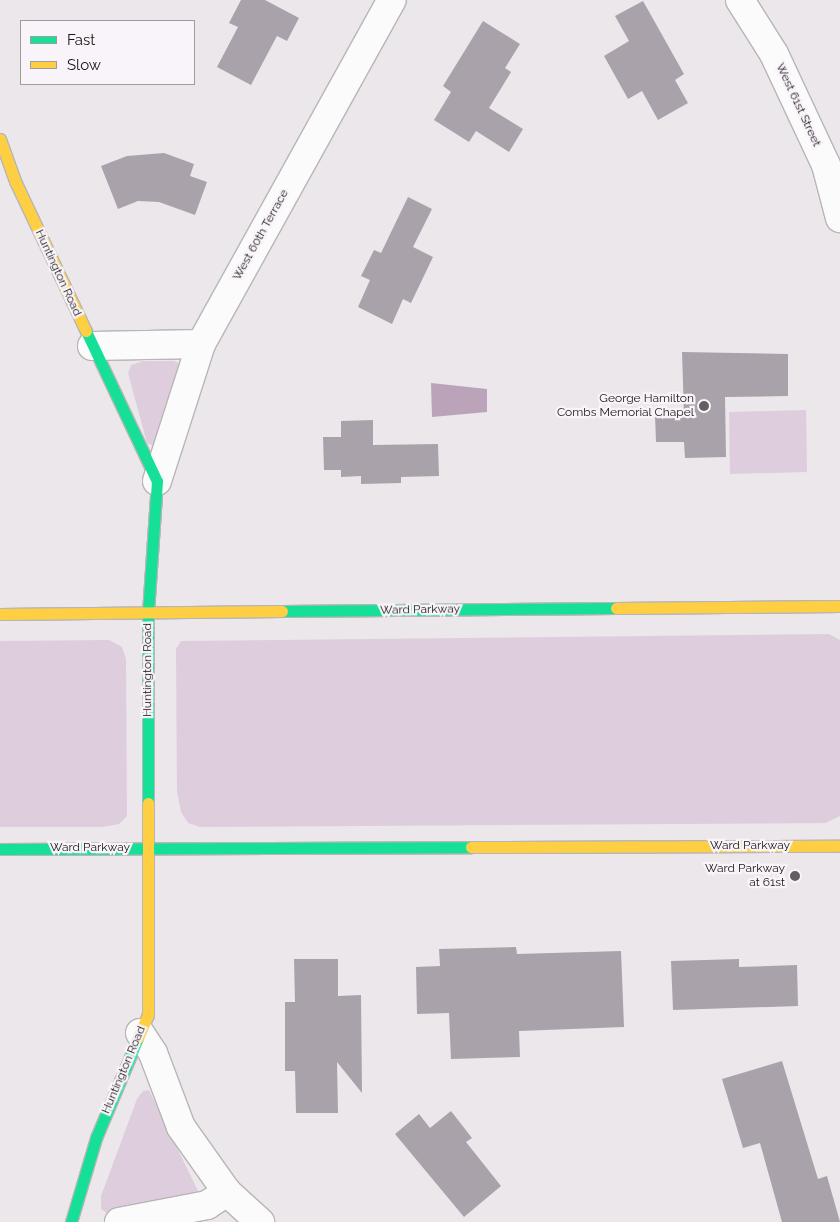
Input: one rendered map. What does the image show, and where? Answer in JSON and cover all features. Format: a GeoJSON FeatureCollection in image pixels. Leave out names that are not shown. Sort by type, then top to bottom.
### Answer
{"type":"FeatureCollection","features":[{"type":"Feature","properties":{"kind":"main road","name":"Huntington Road"},"geometry":{"type":"LineString","coordinates":[[0,138],[15,181],[157,481],[148,613],[148,1015],[96,1138],[70,1222]]}},
{"type":"Feature","properties":{"kind":"main road","name":"Ward Parkway"},"geometry":{"type":"LineString","coordinates":[[0,614],[840,606]]}},
{"type":"Feature","properties":{"kind":"main road","name":"Ward Parkway"},"geometry":{"type":"LineString","coordinates":[[0,849],[840,846]]}},
{"type":"Feature","properties":{"kind":"street","name":"West 60th Terrace"},"geometry":{"type":"LineString","coordinates":[[157,481],[201,344],[392,0]]}},
{"type":"Feature","properties":{"kind":"street","name":"West 61st Street"},"geometry":{"type":"LineString","coordinates":[[740,0],[774,54],[822,156],[840,218]]}},
{"type":"Feature","properties":{"kind":"street"},"geometry":{"type":"LineString","coordinates":[[92,346],[201,344]]}},
{"type":"Feature","properties":{"kind":"street"},"geometry":{"type":"LineString","coordinates":[[140,1032],[153,1052],[181,1126],[226,1192],[260,1222]]}},
{"type":"Feature","properties":{"kind":"street"},"geometry":{"type":"LineString","coordinates":[[120,1222],[207,1205],[226,1192]]}},
{"type":"Feature","properties":{"kind":"shaded area"},"geometry":{"type":"Polygon","coordinates":[[[143,361],[174,361],[181,364],[154,446],[147,443],[128,373],[131,365],[143,361]]]}},
{"type":"Feature","properties":{"kind":"shaded area"},"geometry":{"type":"Polygon","coordinates":[[[431,383],[487,389],[487,412],[432,417],[431,383]]]}},
{"type":"Feature","properties":{"kind":"shaded area"},"geometry":{"type":"Polygon","coordinates":[[[806,410],[807,472],[730,474],[729,412],[806,410]]]}},
{"type":"Feature","properties":{"kind":"shaded area"},"geometry":{"type":"Polygon","coordinates":[[[829,634],[840,640],[840,816],[825,823],[200,827],[188,823],[181,812],[177,792],[176,649],[181,641],[829,634]]]}},
{"type":"Feature","properties":{"kind":"shaded area"},"geometry":{"type":"Polygon","coordinates":[[[109,640],[122,647],[126,659],[127,816],[119,824],[103,827],[0,827],[0,641],[109,640]]]}},
{"type":"Feature","properties":{"kind":"shaded area"},"geometry":{"type":"Polygon","coordinates":[[[149,1090],[198,1191],[192,1198],[108,1214],[101,1209],[101,1196],[137,1099],[143,1091],[149,1090]]]}},
{"type":"Feature","properties":{"kind":"building"},"geometry":{"type":"Polygon","coordinates":[[[241,0],[265,0],[299,18],[287,41],[277,36],[251,85],[217,67],[238,27],[229,23],[241,0]]]}},
{"type":"Feature","properties":{"kind":"building"},"geometry":{"type":"Polygon","coordinates":[[[643,1],[684,74],[675,80],[688,103],[658,120],[642,91],[628,99],[604,56],[629,41],[615,16],[643,1]]]}},
{"type":"Feature","properties":{"kind":"building"},"geometry":{"type":"Polygon","coordinates":[[[483,21],[520,44],[505,68],[511,72],[489,108],[523,129],[509,152],[476,131],[469,142],[434,120],[451,92],[443,86],[483,21]]]}},
{"type":"Feature","properties":{"kind":"building"},"geometry":{"type":"Polygon","coordinates":[[[164,153],[194,164],[190,176],[207,182],[195,215],[159,202],[138,201],[118,209],[101,166],[127,156],[164,153]]]}},
{"type":"Feature","properties":{"kind":"building"},"geometry":{"type":"Polygon","coordinates":[[[408,197],[432,209],[413,247],[433,257],[411,303],[403,299],[392,324],[358,307],[370,280],[361,276],[374,250],[381,253],[408,197]]]}},
{"type":"Feature","properties":{"kind":"building","name":"George Hamilton Combs Memorial Chapel"},"geometry":{"type":"Polygon","coordinates":[[[682,352],[788,354],[788,396],[725,397],[726,457],[685,458],[684,442],[656,442],[655,415],[684,415],[682,352]]]}},
{"type":"Feature","properties":{"kind":"building"},"geometry":{"type":"Polygon","coordinates":[[[373,420],[373,445],[438,444],[439,476],[401,477],[401,483],[361,484],[361,476],[341,477],[341,470],[324,470],[323,437],[341,437],[341,421],[373,420]]]}},
{"type":"Feature","properties":{"kind":"building"},"geometry":{"type":"Polygon","coordinates":[[[516,947],[517,954],[621,951],[624,1027],[519,1031],[520,1057],[451,1059],[449,1013],[417,1014],[416,967],[440,966],[439,949],[516,947]]]}},
{"type":"Feature","properties":{"kind":"building"},"geometry":{"type":"Polygon","coordinates":[[[294,959],[338,959],[338,996],[361,995],[362,1093],[337,1062],[338,1113],[296,1113],[295,1071],[285,1071],[285,1002],[295,1002],[294,959]]]}},
{"type":"Feature","properties":{"kind":"building"},"geometry":{"type":"Polygon","coordinates":[[[739,959],[739,967],[797,965],[798,1006],[673,1010],[671,961],[739,959]]]}},
{"type":"Feature","properties":{"kind":"building"},"geometry":{"type":"Polygon","coordinates":[[[782,1061],[818,1179],[827,1176],[840,1222],[782,1222],[760,1143],[743,1148],[722,1079],[782,1061]]]}},
{"type":"Feature","properties":{"kind":"building"},"geometry":{"type":"Polygon","coordinates":[[[451,1111],[472,1138],[466,1142],[501,1186],[464,1217],[395,1134],[419,1114],[430,1128],[451,1111]]]}},
{"type":"Feature","properties":{"kind":"traffic: fast"},"geometry":{"type":"LineString","coordinates":[[86,331],[157,481],[148,613],[148,803]]}},
{"type":"Feature","properties":{"kind":"traffic: fast"},"geometry":{"type":"LineString","coordinates":[[282,611],[616,608]]}},
{"type":"Feature","properties":{"kind":"traffic: fast"},"geometry":{"type":"LineString","coordinates":[[0,849],[471,847]]}},
{"type":"Feature","properties":{"kind":"traffic: fast"},"geometry":{"type":"LineString","coordinates":[[71,1222],[96,1138],[138,1038]]}},
{"type":"Feature","properties":{"kind":"traffic: slow"},"geometry":{"type":"LineString","coordinates":[[0,139],[15,181],[86,331]]}},
{"type":"Feature","properties":{"kind":"traffic: slow"},"geometry":{"type":"LineString","coordinates":[[616,608],[840,606]]}},
{"type":"Feature","properties":{"kind":"traffic: slow"},"geometry":{"type":"LineString","coordinates":[[0,614],[282,611]]}},
{"type":"Feature","properties":{"kind":"traffic: slow"},"geometry":{"type":"LineString","coordinates":[[138,1038],[148,1015],[148,803]]}},
{"type":"Feature","properties":{"kind":"traffic: slow"},"geometry":{"type":"LineString","coordinates":[[471,847],[840,846]]}},
{"type":"Feature","properties":{"kind":"place","name":"George Hamilton Combs Memorial Chapel"},"geometry":{"type":"Point","coordinates":[704,406]}},
{"type":"Feature","properties":{"kind":"place","name":"Ward Parkway at 61st"},"geometry":{"type":"Point","coordinates":[795,876]}}]}
